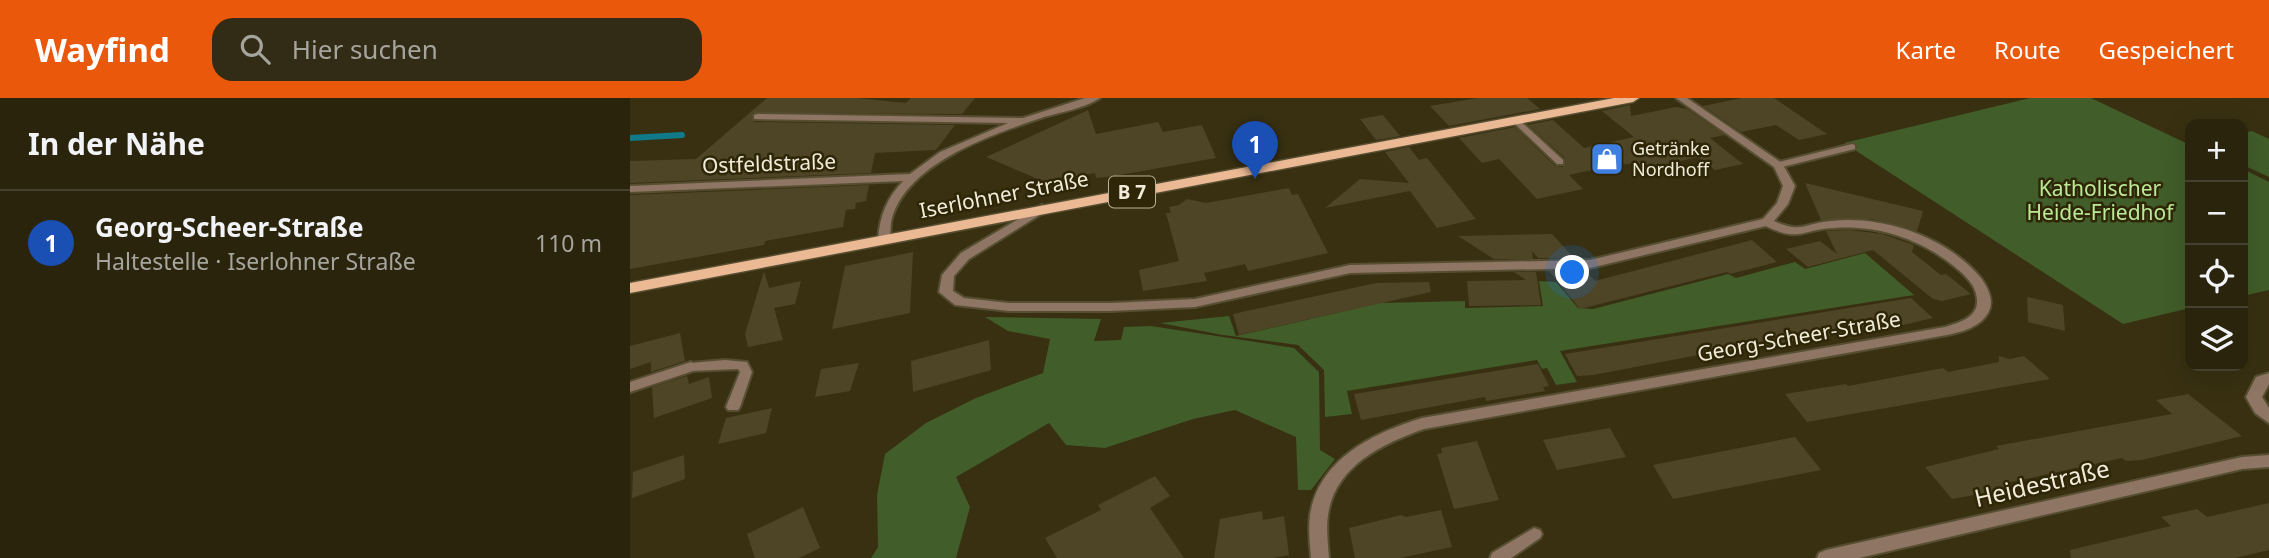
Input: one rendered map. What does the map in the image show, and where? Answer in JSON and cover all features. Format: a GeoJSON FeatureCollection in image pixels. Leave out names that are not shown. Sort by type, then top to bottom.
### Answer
{"type":"FeatureCollection","features":[{"type":"Feature","properties":{"kind":"main road","name":"Iserlohner Straße"},"geometry":{"type":"LineString","coordinates":[[630,288],[1633,98]]}},
{"type":"Feature","properties":{"kind":"street"},"geometry":{"type":"LineString","coordinates":[[884,239],[886,216],[910,177],[970,140],[1095,98]]}},
{"type":"Feature","properties":{"kind":"street"},"geometry":{"type":"LineString","coordinates":[[1681,98],[1778,165],[1788,186],[1782,204],[1766,222]]}},
{"type":"Feature","properties":{"kind":"street"},"geometry":{"type":"LineString","coordinates":[[758,117],[1028,121]]}},
{"type":"Feature","properties":{"kind":"street","name":"Ostfeldstraße"},"geometry":{"type":"LineString","coordinates":[[630,189],[910,177]]}},
{"type":"Feature","properties":{"kind":"street","name":"Georg-Scheer-Straße"},"geometry":{"type":"LineString","coordinates":[[1042,209],[965,256],[948,275],[946,292],[960,302],[1009,307],[1111,307],[1195,303],[1350,269],[1590,264],[1766,222],[1791,232],[1834,224],[1903,232],[1928,241],[1949,256],[1980,286],[1985,301],[1982,311],[1974,321],[1947,331],[1422,424],[1398,432],[1357,452],[1331,482],[1318,512],[1320,558]]}},
{"type":"Feature","properties":{"kind":"street"},"geometry":{"type":"LineString","coordinates":[[630,387],[691,367]]}},
{"type":"Feature","properties":{"kind":"street"},"geometry":{"type":"LineString","coordinates":[[2269,378],[2261,381],[2254,397],[2260,409],[2269,416]]}},
{"type":"Feature","properties":{"kind":"street","name":"Heidestraße"},"geometry":{"type":"LineString","coordinates":[[1826,558],[2242,463],[2269,461]]}},
{"type":"Feature","properties":{"kind":"lane"},"geometry":{"type":"LineString","coordinates":[[1516,120],[1560,162]]}},
{"type":"Feature","properties":{"kind":"lane"},"geometry":{"type":"LineString","coordinates":[[1778,165],[1852,147]]}},
{"type":"Feature","properties":{"kind":"lane"},"geometry":{"type":"LineString","coordinates":[[691,367],[742,365],[746,372],[733,407]]}},
{"type":"Feature","properties":{"kind":"lane"},"geometry":{"type":"LineString","coordinates":[[1498,558],[1534,534]]}},
{"type":"Feature","properties":{"kind":"green space","name":"Katholischer Heide-Friedhof"},"geometry":{"type":"Polygon","coordinates":[[[2030,98],[2091,98],[2185,143],[2185,309],[2123,324],[1844,143],[2030,98]]]}},
{"type":"Feature","properties":{"kind":"green space"},"geometry":{"type":"Polygon","coordinates":[[[2252,131],[2269,139],[2269,177],[2248,167],[2248,132],[2252,131]]]}},
{"type":"Feature","properties":{"kind":"green space"},"geometry":{"type":"Polygon","coordinates":[[[2248,172],[2269,182],[2269,290],[2248,295],[2248,172]]]}},
{"type":"Feature","properties":{"kind":"green space"},"geometry":{"type":"Polygon","coordinates":[[[1865,253],[1914,295],[1560,351],[1577,382],[1556,385],[1547,368],[1542,369],[1537,360],[1347,391],[1352,414],[1325,417],[1324,370],[1298,345],[1223,335],[1160,323],[1229,316],[1236,336],[1380,303],[1465,301],[1465,308],[1543,306],[1539,281],[1556,282],[1578,308],[1593,309],[1728,274],[1736,278],[1795,262],[1805,269],[1865,253]]]}},
{"type":"Feature","properties":{"kind":"green space"},"geometry":{"type":"Polygon","coordinates":[[[985,317],[1101,319],[1094,341],[1121,340],[1124,327],[1151,326],[1294,348],[1319,372],[1320,450],[1335,459],[1311,490],[1298,490],[1296,437],[1235,410],[1193,419],[1105,448],[1066,445],[1049,423],[956,477],[970,507],[956,558],[871,558],[878,547],[877,495],[885,454],[926,423],[976,398],[1043,373],[1050,339],[1008,331],[985,317]]]}},
{"type":"Feature","properties":{"kind":"building"},"geometry":{"type":"Polygon","coordinates":[[[767,98],[858,98],[906,103],[911,98],[975,98],[962,114],[752,113],[754,122],[955,125],[936,150],[875,153],[871,173],[630,183],[630,161],[696,159],[767,98]]]}},
{"type":"Feature","properties":{"kind":"building"},"geometry":{"type":"Polygon","coordinates":[[[1478,98],[1527,98],[1540,109],[1449,126],[1430,106],[1478,98]]]}},
{"type":"Feature","properties":{"kind":"building"},"geometry":{"type":"Polygon","coordinates":[[[1742,98],[1774,98],[1827,134],[1799,140],[1776,125],[1741,132],[1703,106],[1742,98]]]}},
{"type":"Feature","properties":{"kind":"building"},"geometry":{"type":"Polygon","coordinates":[[[1630,105],[1631,116],[1676,107],[1687,109],[1725,135],[1710,138],[1743,164],[1715,170],[1698,157],[1645,169],[1635,163],[1610,166],[1569,175],[1583,189],[1537,199],[1499,159],[1482,163],[1459,138],[1515,127],[1555,166],[1563,167],[1565,158],[1528,125],[1553,120],[1584,148],[1634,137],[1602,111],[1630,105]]]}},
{"type":"Feature","properties":{"kind":"building"},"geometry":{"type":"Polygon","coordinates":[[[1088,110],[1096,134],[1158,122],[1163,132],[1202,125],[1216,158],[1114,176],[1096,178],[1095,173],[1045,182],[986,157],[1088,110]]]}},
{"type":"Feature","properties":{"kind":"building"},"geometry":{"type":"Polygon","coordinates":[[[1383,115],[1400,136],[1376,140],[1360,119],[1383,115]]]}},
{"type":"Feature","properties":{"kind":"building"},"geometry":{"type":"Polygon","coordinates":[[[1409,147],[1419,160],[1427,158],[1476,219],[1437,228],[1410,191],[1325,208],[1360,179],[1409,183],[1385,152],[1409,147]]]}},
{"type":"Feature","properties":{"kind":"building"},"geometry":{"type":"Polygon","coordinates":[[[1805,183],[1923,211],[1917,231],[1872,219],[1821,220],[1805,183]]]}},
{"type":"Feature","properties":{"kind":"building"},"geometry":{"type":"Polygon","coordinates":[[[869,185],[866,201],[856,203],[855,209],[846,210],[843,227],[765,241],[764,245],[630,269],[630,195],[869,185]]]}},
{"type":"Feature","properties":{"kind":"building"},"geometry":{"type":"Polygon","coordinates":[[[1289,188],[1292,195],[1298,194],[1328,253],[1248,271],[1245,264],[1204,273],[1207,281],[1143,291],[1139,270],[1179,261],[1166,213],[1171,213],[1169,207],[1179,205],[1187,199],[1206,203],[1289,188]]]}},
{"type":"Feature","properties":{"kind":"building"},"geometry":{"type":"Polygon","coordinates":[[[1850,230],[1882,234],[1914,245],[1912,252],[1971,294],[1942,301],[1933,299],[1873,250],[1808,267],[1786,249],[1820,241],[1837,254],[1826,231],[1850,230]]]}},
{"type":"Feature","properties":{"kind":"building"},"geometry":{"type":"Polygon","coordinates":[[[1552,234],[1574,258],[1538,258],[1532,251],[1533,259],[1494,259],[1458,236],[1552,234]]]}},
{"type":"Feature","properties":{"kind":"building"},"geometry":{"type":"Polygon","coordinates":[[[1752,240],[1777,262],[1580,309],[1549,271],[1586,271],[1595,281],[1752,240]]]}},
{"type":"Feature","properties":{"kind":"building"},"geometry":{"type":"Polygon","coordinates":[[[913,252],[910,313],[832,329],[845,266],[913,252]]]}},
{"type":"Feature","properties":{"kind":"building"},"geometry":{"type":"Polygon","coordinates":[[[764,271],[769,288],[801,281],[795,304],[774,308],[783,340],[748,347],[745,334],[764,271]]]}},
{"type":"Feature","properties":{"kind":"building"},"geometry":{"type":"Polygon","coordinates":[[[1514,272],[1536,272],[1541,305],[1469,306],[1467,281],[1526,280],[1514,272]]]}},
{"type":"Feature","properties":{"kind":"building"},"geometry":{"type":"Polygon","coordinates":[[[1429,282],[1431,292],[1239,335],[1233,314],[1376,283],[1429,282]]]}},
{"type":"Feature","properties":{"kind":"building"},"geometry":{"type":"Polygon","coordinates":[[[2027,297],[2063,305],[2065,331],[2028,322],[2027,297]]]}},
{"type":"Feature","properties":{"kind":"building"},"geometry":{"type":"Polygon","coordinates":[[[1911,298],[1933,318],[1899,326],[1693,356],[1593,375],[1577,376],[1565,354],[1911,298]]]}},
{"type":"Feature","properties":{"kind":"building"},"geometry":{"type":"Polygon","coordinates":[[[680,333],[685,361],[651,372],[651,362],[630,369],[630,346],[680,333]]]}},
{"type":"Feature","properties":{"kind":"building"},"geometry":{"type":"Polygon","coordinates":[[[989,340],[991,370],[913,392],[911,361],[989,340]]]}},
{"type":"Feature","properties":{"kind":"building"},"geometry":{"type":"Polygon","coordinates":[[[1999,356],[2010,359],[2024,356],[2050,379],[1807,422],[1785,394],[1846,384],[1848,386],[1943,368],[1948,372],[1999,362],[1999,356]]]}},
{"type":"Feature","properties":{"kind":"building"},"geometry":{"type":"Polygon","coordinates":[[[859,363],[850,391],[815,397],[821,369],[859,363]]]}},
{"type":"Feature","properties":{"kind":"building"},"geometry":{"type":"Polygon","coordinates":[[[1538,364],[1549,386],[1543,387],[1545,391],[1486,401],[1485,397],[1361,420],[1354,394],[1538,364]]]}},
{"type":"Feature","properties":{"kind":"building"},"geometry":{"type":"Polygon","coordinates":[[[687,376],[689,384],[709,377],[712,398],[654,418],[652,387],[687,376]]]}},
{"type":"Feature","properties":{"kind":"building"},"geometry":{"type":"Polygon","coordinates":[[[2188,394],[2242,436],[2142,460],[2126,461],[2122,458],[2007,483],[2010,486],[1996,491],[1952,499],[1925,467],[1999,449],[1996,446],[2172,414],[2156,400],[2188,394]]]}},
{"type":"Feature","properties":{"kind":"building"},"geometry":{"type":"Polygon","coordinates":[[[772,408],[766,433],[718,444],[726,418],[772,408]]]}},
{"type":"Feature","properties":{"kind":"building"},"geometry":{"type":"Polygon","coordinates":[[[1610,428],[1626,457],[1557,470],[1543,440],[1610,428]]]}},
{"type":"Feature","properties":{"kind":"building"},"geometry":{"type":"Polygon","coordinates":[[[1795,437],[1821,470],[1673,499],[1653,465],[1795,437]]]}},
{"type":"Feature","properties":{"kind":"building"},"geometry":{"type":"Polygon","coordinates":[[[1477,441],[1499,500],[1454,509],[1437,454],[1442,453],[1441,448],[1477,441]]]}},
{"type":"Feature","properties":{"kind":"building"},"geometry":{"type":"Polygon","coordinates":[[[684,455],[685,479],[632,498],[633,472],[684,455]]]}},
{"type":"Feature","properties":{"kind":"building"},"geometry":{"type":"Polygon","coordinates":[[[1155,476],[1170,496],[1150,508],[1184,558],[1057,558],[1045,538],[1101,510],[1098,505],[1155,476]]]}},
{"type":"Feature","properties":{"kind":"building"},"geometry":{"type":"Polygon","coordinates":[[[2269,503],[2269,550],[2235,558],[2071,558],[2070,550],[2171,526],[2161,517],[2197,509],[2207,517],[2269,503]]]}},
{"type":"Feature","properties":{"kind":"building"},"geometry":{"type":"Polygon","coordinates":[[[803,507],[820,548],[799,558],[755,558],[747,534],[803,507]]]}},
{"type":"Feature","properties":{"kind":"building"},"geometry":{"type":"Polygon","coordinates":[[[1441,510],[1452,547],[1400,558],[1355,558],[1349,528],[1401,515],[1406,517],[1441,510]]]}},
{"type":"Feature","properties":{"kind":"building"},"geometry":{"type":"Polygon","coordinates":[[[1262,511],[1263,520],[1284,516],[1289,555],[1273,558],[1214,558],[1220,519],[1262,511]]]}},
{"type":"Feature","properties":{"kind":"waterway"},"geometry":{"type":"LineString","coordinates":[[630,138],[682,135]]}},
{"type":"Feature","properties":{"kind":"place","name":"Getränke Nordhoff"},"geometry":{"type":"Point","coordinates":[1607,159]}},
{"type":"Feature","properties":{"kind":"place","name":"Georg-Scheer-Straße"},"geometry":{"type":"Point","coordinates":[1255,179]}}]}
